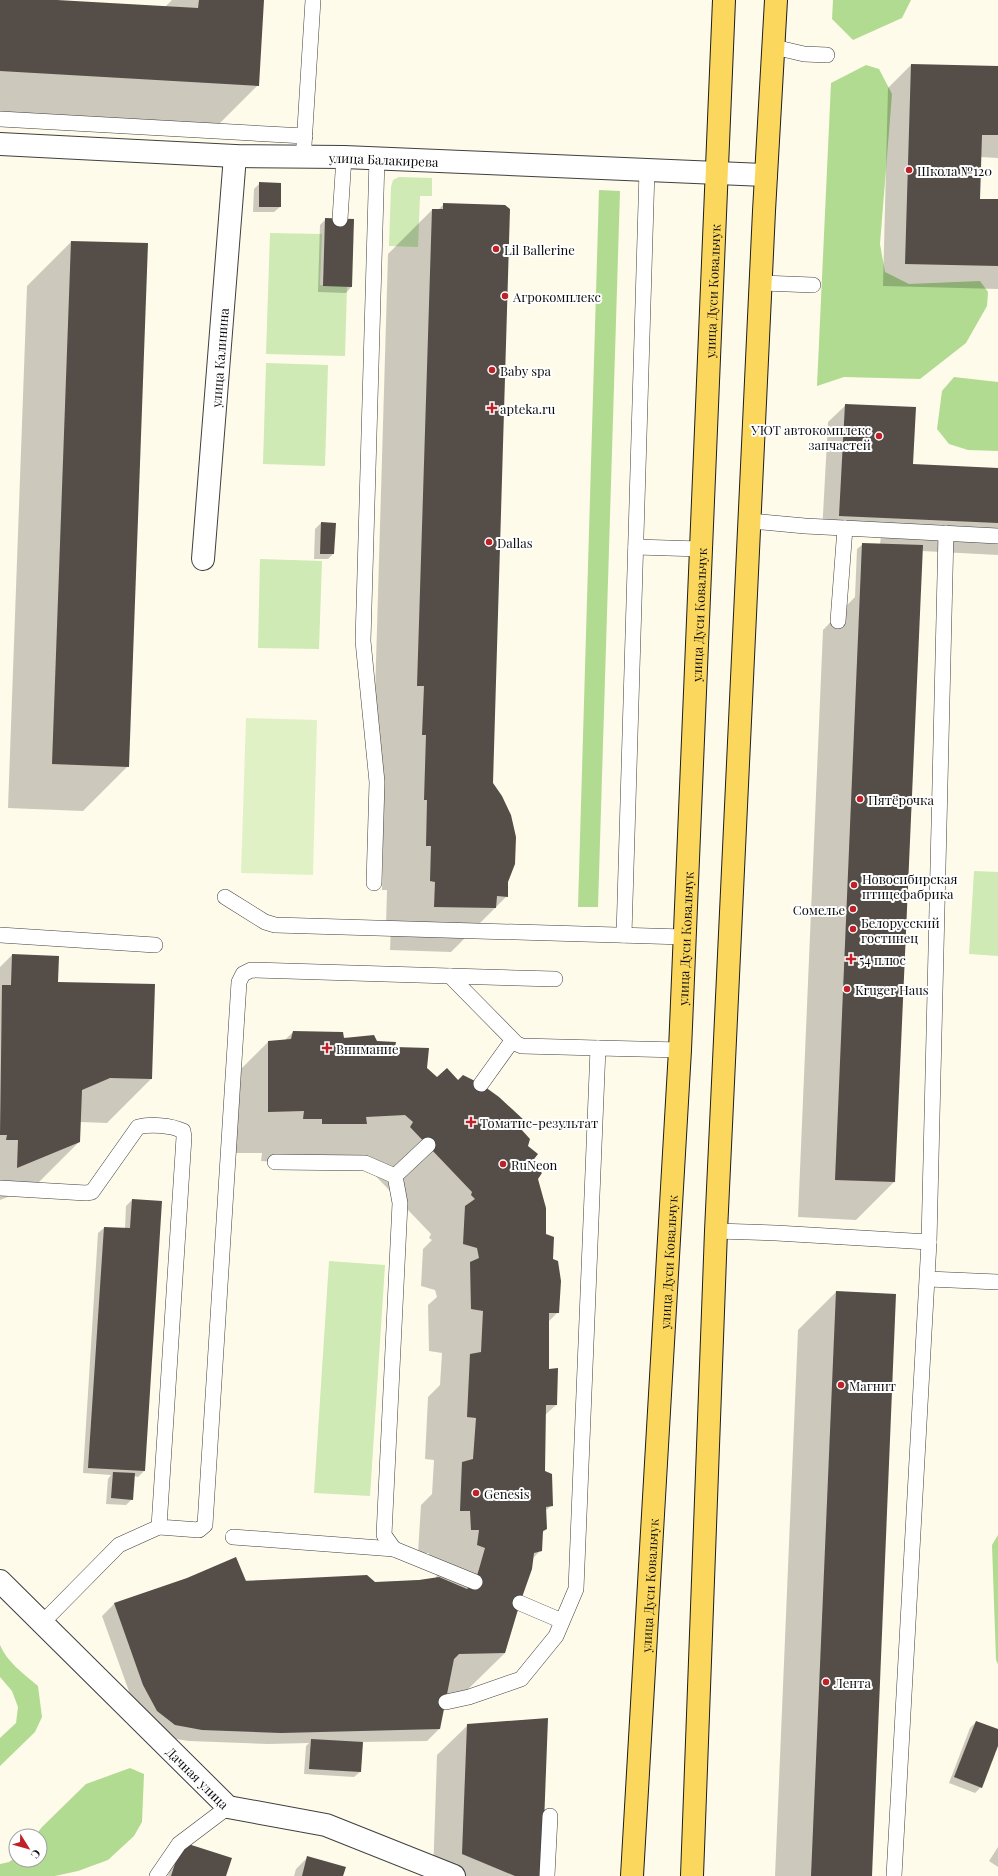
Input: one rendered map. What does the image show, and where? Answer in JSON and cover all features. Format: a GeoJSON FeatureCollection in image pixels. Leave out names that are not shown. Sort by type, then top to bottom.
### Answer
{"type":"FeatureCollection","features":[{"type":"Feature","properties":{"kind":"main road","name":"улица Дуси Ковальчук"},"geometry":{"type":"LineString","coordinates":[[632,1876],[680,1050],[724,0]]}},
{"type":"Feature","properties":{"kind":"main road"},"geometry":{"type":"LineString","coordinates":[[692,1876],[716,1231],[766,175],[776,0]]}},
{"type":"Feature","properties":{"kind":"street","name":"улица Балакирева"},"geometry":{"type":"LineString","coordinates":[[0,144],[235,156],[344,157],[766,175]]}},
{"type":"Feature","properties":{"kind":"street","name":"улица Калинина"},"geometry":{"type":"LineString","coordinates":[[203,559],[235,156]]}},
{"type":"Feature","properties":{"kind":"street","name":"Дачная улица"},"geometry":{"type":"LineString","coordinates":[[0,1581],[228,1807],[326,1825],[454,1876]]}},
{"type":"Feature","properties":{"kind":"lane"},"geometry":{"type":"LineString","coordinates":[[303,157],[314,0]]}},
{"type":"Feature","properties":{"kind":"lane"},"geometry":{"type":"LineString","coordinates":[[774,47],[804,54],[827,55]]}},
{"type":"Feature","properties":{"kind":"lane"},"geometry":{"type":"LineString","coordinates":[[0,119],[305,136]]}},
{"type":"Feature","properties":{"kind":"lane"},"geometry":{"type":"LineString","coordinates":[[340,219],[344,157]]}},
{"type":"Feature","properties":{"kind":"lane"},"geometry":{"type":"LineString","coordinates":[[374,883],[377,782],[362,641],[377,159]]}},
{"type":"Feature","properties":{"kind":"lane"},"geometry":{"type":"LineString","coordinates":[[624,935],[647,170]]}},
{"type":"Feature","properties":{"kind":"lane"},"geometry":{"type":"LineString","coordinates":[[761,283],[813,285]]}},
{"type":"Feature","properties":{"kind":"lane"},"geometry":{"type":"LineString","coordinates":[[750,521],[804,526],[998,536]]}},
{"type":"Feature","properties":{"kind":"lane"},"geometry":{"type":"LineString","coordinates":[[838,621],[845,528]]}},
{"type":"Feature","properties":{"kind":"lane"},"geometry":{"type":"LineString","coordinates":[[894,1876],[928,1279],[946,533]]}},
{"type":"Feature","properties":{"kind":"lane"},"geometry":{"type":"LineString","coordinates":[[636,547],[700,549]]}},
{"type":"Feature","properties":{"kind":"lane"},"geometry":{"type":"LineString","coordinates":[[225,897],[265,922],[275,925],[684,937]]}},
{"type":"Feature","properties":{"kind":"lane"},"geometry":{"type":"LineString","coordinates":[[0,935],[155,945]]}},
{"type":"Feature","properties":{"kind":"lane"},"geometry":{"type":"LineString","coordinates":[[42,1623],[119,1545],[159,1527],[199,1530],[205,1525],[239,982],[243,974],[251,970],[555,979]]}},
{"type":"Feature","properties":{"kind":"lane"},"geometry":{"type":"LineString","coordinates":[[450,976],[512,1041],[522,1046],[680,1050]]}},
{"type":"Feature","properties":{"kind":"lane"},"geometry":{"type":"LineString","coordinates":[[481,1084],[512,1041]]}},
{"type":"Feature","properties":{"kind":"lane"},"geometry":{"type":"LineString","coordinates":[[446,1702],[469,1697],[521,1679],[556,1636],[576,1589],[598,1048]]}},
{"type":"Feature","properties":{"kind":"lane"},"geometry":{"type":"LineString","coordinates":[[0,1188],[86,1193],[92,1192],[138,1128],[145,1126],[177,1128],[183,1131],[184,1137],[159,1527]]}},
{"type":"Feature","properties":{"kind":"lane"},"geometry":{"type":"LineString","coordinates":[[395,1176],[428,1145]]}},
{"type":"Feature","properties":{"kind":"lane"},"geometry":{"type":"LineString","coordinates":[[275,1162],[365,1163],[395,1176]]}},
{"type":"Feature","properties":{"kind":"lane"},"geometry":{"type":"LineString","coordinates":[[394,1549],[384,1535],[400,1202],[395,1176]]}},
{"type":"Feature","properties":{"kind":"lane"},"geometry":{"type":"LineString","coordinates":[[716,1231],[929,1242]]}},
{"type":"Feature","properties":{"kind":"lane"},"geometry":{"type":"LineString","coordinates":[[928,1279],[998,1282]]}},
{"type":"Feature","properties":{"kind":"lane"},"geometry":{"type":"LineString","coordinates":[[232,1537],[394,1549],[475,1582]]}},
{"type":"Feature","properties":{"kind":"lane"},"geometry":{"type":"LineString","coordinates":[[520,1603],[562,1621]]}},
{"type":"Feature","properties":{"kind":"lane"},"geometry":{"type":"LineString","coordinates":[[156,1876],[179,1844],[228,1807]]}},
{"type":"Feature","properties":{"kind":"lane"},"geometry":{"type":"LineString","coordinates":[[547,1876],[550,1816]]}},
{"type":"Feature","properties":{"kind":"green space"},"geometry":{"type":"Polygon","coordinates":[[[833,0],[911,0],[902,18],[853,40],[832,19],[833,0]]]}},
{"type":"Feature","properties":{"kind":"green space"},"geometry":{"type":"Polygon","coordinates":[[[866,65],[879,69],[892,94],[880,244],[885,272],[909,284],[980,281],[988,292],[987,306],[966,343],[920,379],[844,377],[817,386],[831,83],[866,65]]]}},
{"type":"Feature","properties":{"kind":"green space"},"geometry":{"type":"Polygon","coordinates":[[[399,177],[432,178],[432,196],[420,196],[418,247],[389,246],[391,187],[393,180],[399,177]]]}},
{"type":"Feature","properties":{"kind":"green space"},"geometry":{"type":"Polygon","coordinates":[[[599,190],[620,191],[598,907],[578,907],[599,190]]]}},
{"type":"Feature","properties":{"kind":"green space"},"geometry":{"type":"Polygon","coordinates":[[[270,233],[322,234],[320,285],[347,286],[345,356],[266,354],[270,233]]]}},
{"type":"Feature","properties":{"kind":"green space"},"geometry":{"type":"Polygon","coordinates":[[[266,363],[328,365],[325,466],[263,464],[266,363]]]}},
{"type":"Feature","properties":{"kind":"green space"},"geometry":{"type":"Polygon","coordinates":[[[954,377],[998,382],[998,451],[968,450],[949,444],[937,429],[942,391],[954,377]]]}},
{"type":"Feature","properties":{"kind":"green space"},"geometry":{"type":"Polygon","coordinates":[[[260,559],[322,561],[319,649],[258,648],[260,559]]]}},
{"type":"Feature","properties":{"kind":"green space"},"geometry":{"type":"Polygon","coordinates":[[[246,718],[317,720],[313,875],[241,873],[246,718]]]}},
{"type":"Feature","properties":{"kind":"green space"},"geometry":{"type":"Polygon","coordinates":[[[974,871],[998,872],[998,956],[969,954],[974,871]]]}},
{"type":"Feature","properties":{"kind":"green space"},"geometry":{"type":"Polygon","coordinates":[[[329,1261],[385,1265],[370,1496],[314,1493],[329,1261]]]}},
{"type":"Feature","properties":{"kind":"green space"},"geometry":{"type":"Polygon","coordinates":[[[998,1535],[998,1664],[996,1660],[992,1545],[998,1535]]]}},
{"type":"Feature","properties":{"kind":"green space"},"geometry":{"type":"Polygon","coordinates":[[[0,1645],[11,1662],[38,1686],[42,1717],[35,1732],[0,1766],[0,1738],[16,1723],[18,1707],[12,1691],[0,1677],[0,1645]]]}},
{"type":"Feature","properties":{"kind":"green space"},"geometry":{"type":"Polygon","coordinates":[[[130,1768],[144,1774],[142,1822],[134,1836],[108,1860],[78,1871],[55,1876],[0,1876],[0,1864],[8,1862],[8,1868],[48,1868],[48,1828],[41,1828],[86,1784],[130,1768]]]}},
{"type":"Feature","properties":{"kind":"building"},"geometry":{"type":"Polygon","coordinates":[[[0,0],[57,0],[198,8],[199,0],[264,0],[259,86],[0,71],[0,0]]]}},
{"type":"Feature","properties":{"kind":"building"},"geometry":{"type":"Polygon","coordinates":[[[911,64],[998,66],[998,135],[982,135],[980,199],[998,199],[998,266],[905,264],[911,64]]]}},
{"type":"Feature","properties":{"kind":"building"},"geometry":{"type":"Polygon","coordinates":[[[259,182],[281,183],[281,207],[259,207],[259,182]]]}},
{"type":"Feature","properties":{"kind":"building"},"geometry":{"type":"Polygon","coordinates":[[[443,203],[505,205],[510,209],[493,783],[502,796],[511,815],[516,837],[515,864],[508,882],[508,897],[497,896],[496,908],[434,907],[435,882],[430,881],[431,846],[426,846],[427,800],[424,800],[426,735],[422,735],[424,686],[417,686],[432,209],[443,209],[443,203]]]}},
{"type":"Feature","properties":{"kind":"building"},"geometry":{"type":"Polygon","coordinates":[[[325,218],[354,219],[352,287],[323,286],[325,218]]]}},
{"type":"Feature","properties":{"kind":"building"},"geometry":{"type":"Polygon","coordinates":[[[71,241],[148,243],[129,767],[52,764],[71,241]]]}},
{"type":"Feature","properties":{"kind":"building","name":"УЮТ автокомплекс запчастей"},"geometry":{"type":"Polygon","coordinates":[[[845,404],[916,407],[913,464],[998,468],[998,523],[839,516],[845,404]]]}},
{"type":"Feature","properties":{"kind":"building"},"geometry":{"type":"Polygon","coordinates":[[[321,522],[336,523],[334,554],[320,554],[321,522]]]}},
{"type":"Feature","properties":{"kind":"building"},"geometry":{"type":"Polygon","coordinates":[[[862,543],[923,545],[895,1182],[835,1180],[862,543]]]}},
{"type":"Feature","properties":{"kind":"building"},"geometry":{"type":"Polygon","coordinates":[[[12,954],[59,956],[58,982],[155,984],[152,1079],[110,1078],[82,1090],[80,1142],[17,1168],[18,1140],[6,1140],[7,1135],[0,1135],[2,985],[11,985],[12,954]]]}},
{"type":"Feature","properties":{"kind":"building"},"geometry":{"type":"Polygon","coordinates":[[[293,1031],[343,1032],[344,1038],[374,1035],[377,1041],[396,1042],[395,1047],[429,1048],[427,1068],[437,1077],[447,1068],[458,1080],[463,1075],[481,1084],[499,1097],[525,1121],[520,1128],[530,1139],[528,1146],[538,1154],[531,1163],[542,1173],[538,1179],[546,1208],[546,1234],[554,1237],[553,1259],[558,1261],[561,1281],[559,1313],[549,1313],[549,1369],[558,1368],[557,1405],[546,1405],[545,1471],[552,1474],[553,1506],[546,1507],[547,1529],[543,1531],[542,1551],[534,1553],[532,1569],[505,1653],[459,1654],[454,1659],[440,1729],[281,1733],[202,1730],[175,1725],[157,1711],[143,1685],[114,1603],[187,1578],[236,1557],[246,1581],[367,1575],[375,1582],[419,1580],[439,1577],[467,1589],[475,1582],[485,1548],[477,1545],[479,1530],[471,1530],[470,1511],[460,1511],[462,1462],[473,1459],[476,1418],[467,1417],[470,1354],[481,1352],[483,1311],[471,1309],[470,1262],[479,1258],[477,1248],[463,1244],[465,1206],[475,1199],[471,1195],[472,1192],[410,1127],[413,1122],[405,1115],[366,1117],[367,1124],[322,1124],[322,1119],[303,1119],[304,1111],[268,1112],[268,1041],[291,1039],[293,1031]]]}},
{"type":"Feature","properties":{"kind":"building"},"geometry":{"type":"Polygon","coordinates":[[[132,1199],[162,1201],[145,1471],[88,1468],[104,1227],[130,1228],[132,1199]]]}},
{"type":"Feature","properties":{"kind":"building"},"geometry":{"type":"Polygon","coordinates":[[[836,1291],[896,1294],[872,1876],[811,1876],[836,1291]]]}},
{"type":"Feature","properties":{"kind":"building"},"geometry":{"type":"Polygon","coordinates":[[[113,1472],[135,1473],[133,1500],[111,1498],[113,1472]]]}},
{"type":"Feature","properties":{"kind":"building"},"geometry":{"type":"Polygon","coordinates":[[[548,1718],[542,1876],[515,1876],[462,1854],[467,1724],[548,1718]]]}},
{"type":"Feature","properties":{"kind":"building"},"geometry":{"type":"Polygon","coordinates":[[[976,1721],[998,1729],[998,1746],[982,1788],[954,1777],[976,1721]]]}},
{"type":"Feature","properties":{"kind":"building"},"geometry":{"type":"Polygon","coordinates":[[[311,1739],[363,1742],[361,1772],[309,1769],[311,1739]]]}},
{"type":"Feature","properties":{"kind":"building"},"geometry":{"type":"Polygon","coordinates":[[[182,1842],[232,1858],[226,1876],[171,1876],[182,1842]]]}},
{"type":"Feature","properties":{"kind":"building"},"geometry":{"type":"Polygon","coordinates":[[[307,1856],[346,1867],[343,1876],[302,1876],[307,1856]]]}},
{"type":"Feature","properties":{"kind":"place","name":"Школа №120"},"geometry":{"type":"Point","coordinates":[909,170]}},
{"type":"Feature","properties":{"kind":"place","name":"Lil Ballerine"},"geometry":{"type":"Point","coordinates":[496,249]}},
{"type":"Feature","properties":{"kind":"place","name":"Агрокомплекс"},"geometry":{"type":"Point","coordinates":[505,296]}},
{"type":"Feature","properties":{"kind":"place","name":"Baby spa"},"geometry":{"type":"Point","coordinates":[492,370]}},
{"type":"Feature","properties":{"kind":"place","name":"apteka.ru"},"geometry":{"type":"Point","coordinates":[492,408]}},
{"type":"Feature","properties":{"kind":"place","name":"УЮТ автокомплекс запчастей"},"geometry":{"type":"Point","coordinates":[879,436]}},
{"type":"Feature","properties":{"kind":"place","name":"Dallas"},"geometry":{"type":"Point","coordinates":[489,542]}},
{"type":"Feature","properties":{"kind":"place","name":"Пятёрочка"},"geometry":{"type":"Point","coordinates":[860,799]}},
{"type":"Feature","properties":{"kind":"place","name":"Новосибирская птицефабрика"},"geometry":{"type":"Point","coordinates":[854,885]}},
{"type":"Feature","properties":{"kind":"place","name":"Сомелье"},"geometry":{"type":"Point","coordinates":[853,909]}},
{"type":"Feature","properties":{"kind":"place","name":"Белорусский гостинец"},"geometry":{"type":"Point","coordinates":[853,929]}},
{"type":"Feature","properties":{"kind":"place","name":"54 плюс"},"geometry":{"type":"Point","coordinates":[851,959]}},
{"type":"Feature","properties":{"kind":"place","name":"Kruger Haus"},"geometry":{"type":"Point","coordinates":[847,989]}},
{"type":"Feature","properties":{"kind":"place","name":"Внимание"},"geometry":{"type":"Point","coordinates":[327,1048]}},
{"type":"Feature","properties":{"kind":"place","name":"Томатис-результат"},"geometry":{"type":"Point","coordinates":[471,1122]}},
{"type":"Feature","properties":{"kind":"place","name":"RuNeon"},"geometry":{"type":"Point","coordinates":[503,1164]}},
{"type":"Feature","properties":{"kind":"place","name":"Магнит"},"geometry":{"type":"Point","coordinates":[841,1385]}},
{"type":"Feature","properties":{"kind":"place","name":"Genesis"},"geometry":{"type":"Point","coordinates":[476,1493]}},
{"type":"Feature","properties":{"kind":"place","name":"Лента"},"geometry":{"type":"Point","coordinates":[826,1682]}}]}
